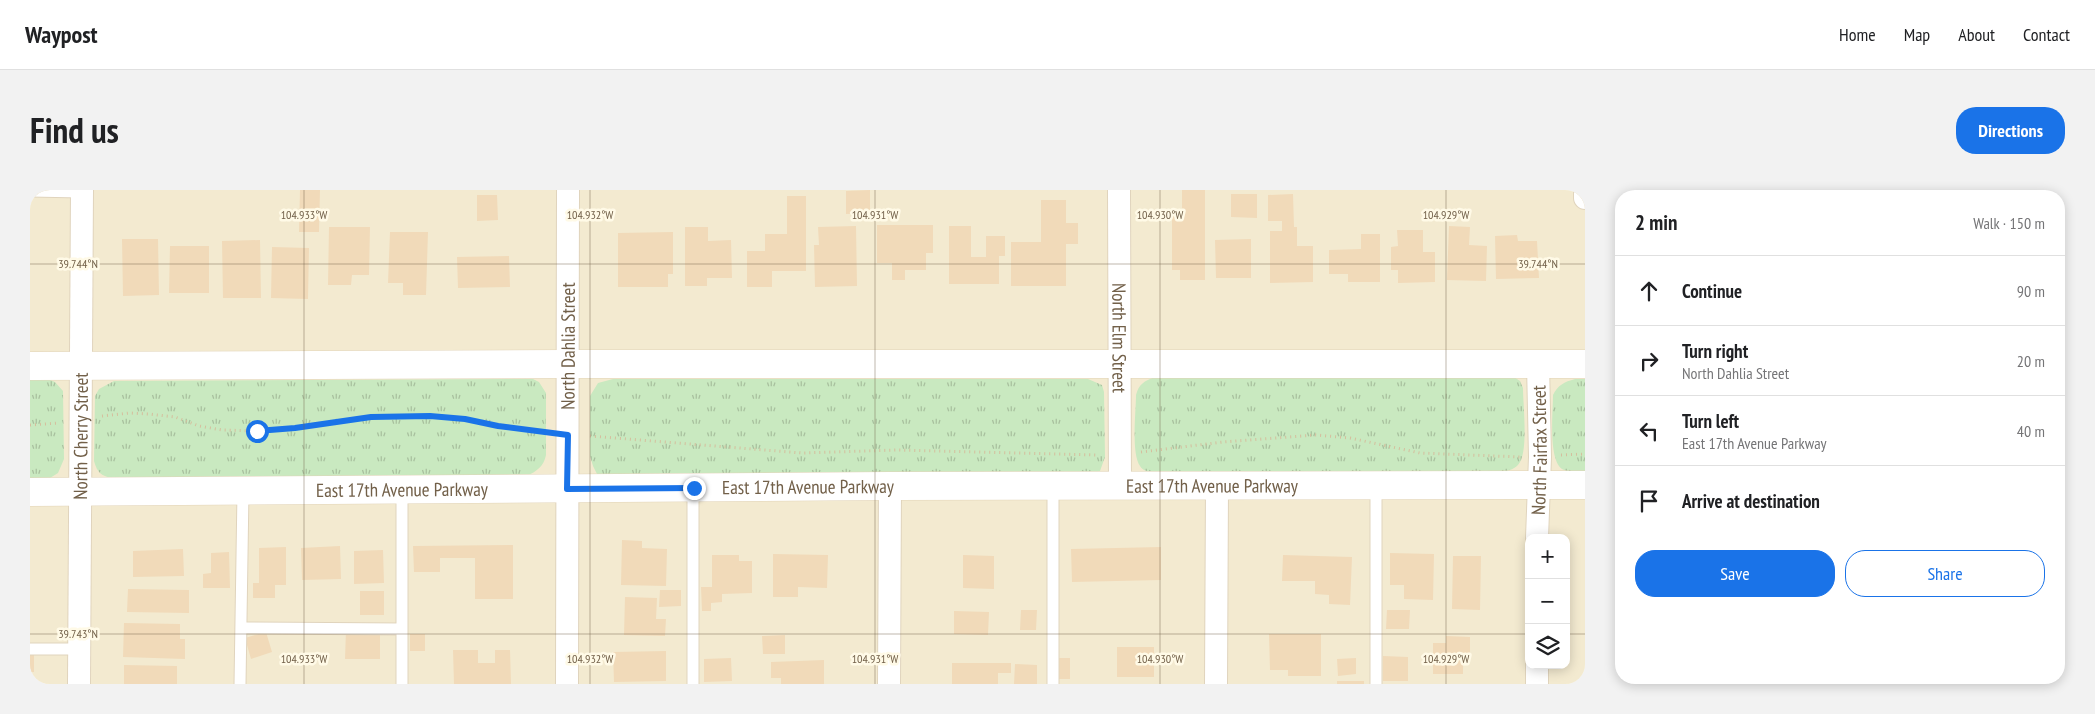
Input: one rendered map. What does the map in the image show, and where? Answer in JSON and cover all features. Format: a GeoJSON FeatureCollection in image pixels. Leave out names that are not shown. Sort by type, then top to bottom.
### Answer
{"type":"FeatureCollection","features":[{"type":"Feature","properties":{"kind":"main road"},"geometry":{"type":"LineString","coordinates":[[30,366],[1585,364]]}},
{"type":"Feature","properties":{"kind":"main road","name":"East 17th Avenue Parkway"},"geometry":{"type":"LineString","coordinates":[[30,492],[890,486],[1585,485]]}},
{"type":"Feature","properties":{"kind":"street","name":"North Dahlia Street"},"geometry":{"type":"LineString","coordinates":[[567,684],[568,190]]}},
{"type":"Feature","properties":{"kind":"street","name":"North Elm Street"},"geometry":{"type":"LineString","coordinates":[[1119,190],[1120,486]]}},
{"type":"Feature","properties":{"kind":"street"},"geometry":{"type":"LineString","coordinates":[[1585,190],[1585,198]]}},
{"type":"Feature","properties":{"kind":"street","name":"North Cherry Street"},"geometry":{"type":"LineString","coordinates":[[79,684],[82,191]]}},
{"type":"Feature","properties":{"kind":"street","name":"North Fairfax Street"},"geometry":{"type":"LineString","coordinates":[[1537,534],[1540,457],[1538,364]]}},
{"type":"Feature","properties":{"kind":"street"},"geometry":{"type":"LineString","coordinates":[[889,684],[890,486]]}},
{"type":"Feature","properties":{"kind":"street"},"geometry":{"type":"LineString","coordinates":[[1216,684],[1217,487]]}},
{"type":"Feature","properties":{"kind":"street"},"geometry":{"type":"LineString","coordinates":[[1537,669],[1537,684]]}},
{"type":"Feature","properties":{"kind":"lane"},"geometry":{"type":"LineString","coordinates":[[30,192],[82,191]]}},
{"type":"Feature","properties":{"kind":"lane"},"geometry":{"type":"LineString","coordinates":[[1052,486],[1053,684]]}},
{"type":"Feature","properties":{"kind":"lane"},"geometry":{"type":"LineString","coordinates":[[1376,486],[1376,684]]}},
{"type":"Feature","properties":{"kind":"lane"},"geometry":{"type":"LineString","coordinates":[[694,488],[694,684]]}},
{"type":"Feature","properties":{"kind":"lane"},"geometry":{"type":"LineString","coordinates":[[402,490],[402,684]]}},
{"type":"Feature","properties":{"kind":"lane"},"geometry":{"type":"LineString","coordinates":[[240,684],[243,491]]}},
{"type":"Feature","properties":{"kind":"lane"},"geometry":{"type":"LineString","coordinates":[[241,628],[402,629]]}},
{"type":"Feature","properties":{"kind":"lane"},"geometry":{"type":"LineString","coordinates":[[30,648],[79,648]]}},
{"type":"Feature","properties":{"kind":"path"},"geometry":{"type":"LineString","coordinates":[[30,425],[63,423],[130,413],[175,417],[207,427],[257,431],[295,428],[371,417],[430,416],[465,419],[498,426],[568,435],[618,437],[802,453],[897,450],[1120,455],[1224,442],[1316,435],[1350,438],[1420,453],[1540,457],[1585,454]]}},
{"type":"Feature","properties":{"kind":"shaded area"},"geometry":{"type":"Polygon","coordinates":[[[30,190],[1585,190],[1585,684],[30,684],[30,190]]]}},
{"type":"Feature","properties":{"kind":"green space"},"geometry":{"type":"Polygon","coordinates":[[[1155,377],[1514,377],[1520,381],[1523,388],[1525,429],[1523,451],[1518,465],[1508,471],[1501,472],[1153,473],[1143,469],[1137,460],[1135,432],[1137,391],[1143,383],[1155,377]]]}},
{"type":"Feature","properties":{"kind":"green space"},"geometry":{"type":"Polygon","coordinates":[[[30,379],[48,379],[55,382],[63,391],[64,459],[58,473],[50,478],[30,478],[30,379]]]}},
{"type":"Feature","properties":{"kind":"green space"},"geometry":{"type":"Polygon","coordinates":[[[533,379],[539,382],[546,393],[546,455],[544,462],[539,468],[527,476],[112,478],[100,473],[94,461],[95,396],[99,389],[114,381],[533,379]]]}},
{"type":"Feature","properties":{"kind":"green space"},"geometry":{"type":"Polygon","coordinates":[[[613,379],[1088,379],[1102,385],[1104,392],[1105,457],[1100,471],[1091,474],[605,477],[597,474],[590,456],[590,396],[598,383],[613,379]]]}},
{"type":"Feature","properties":{"kind":"green space"},"geometry":{"type":"Polygon","coordinates":[[[1575,379],[1585,379],[1585,472],[1570,472],[1562,469],[1558,464],[1553,446],[1553,395],[1562,384],[1575,379]]]}},
{"type":"Feature","properties":{"kind":"building"},"geometry":{"type":"Polygon","coordinates":[[[300,190],[320,190],[319,232],[299,232],[300,190]]]}},
{"type":"Feature","properties":{"kind":"building"},"geometry":{"type":"Polygon","coordinates":[[[870,190],[870,213],[846,214],[846,191],[870,190]]]}},
{"type":"Feature","properties":{"kind":"building"},"geometry":{"type":"Polygon","coordinates":[[[1182,190],[1205,190],[1205,280],[1180,280],[1180,270],[1172,270],[1172,212],[1182,212],[1182,190]]]}},
{"type":"Feature","properties":{"kind":"building"},"geometry":{"type":"Polygon","coordinates":[[[1231,194],[1257,194],[1257,218],[1231,217],[1231,194]]]}},
{"type":"Feature","properties":{"kind":"building"},"geometry":{"type":"Polygon","coordinates":[[[1293,194],[1294,227],[1297,227],[1297,246],[1313,246],[1313,282],[1270,283],[1270,231],[1282,231],[1282,221],[1268,221],[1268,195],[1293,194]]]}},
{"type":"Feature","properties":{"kind":"building"},"geometry":{"type":"Polygon","coordinates":[[[477,195],[497,195],[498,220],[477,221],[477,195]]]}},
{"type":"Feature","properties":{"kind":"building"},"geometry":{"type":"Polygon","coordinates":[[[787,196],[806,196],[806,271],[772,271],[772,287],[747,287],[747,251],[765,251],[765,234],[787,234],[787,196]]]}},
{"type":"Feature","properties":{"kind":"building"},"geometry":{"type":"Polygon","coordinates":[[[1041,200],[1066,200],[1066,223],[1078,223],[1078,244],[1066,244],[1066,286],[1011,286],[1011,242],[1041,242],[1041,200]]]}},
{"type":"Feature","properties":{"kind":"building"},"geometry":{"type":"Polygon","coordinates":[[[877,225],[933,225],[933,253],[926,253],[926,270],[905,270],[905,280],[892,280],[892,263],[877,263],[877,225]]]}},
{"type":"Feature","properties":{"kind":"building"},"geometry":{"type":"Polygon","coordinates":[[[856,226],[857,286],[815,287],[814,245],[819,245],[818,227],[856,226]]]}},
{"type":"Feature","properties":{"kind":"building"},"geometry":{"type":"Polygon","coordinates":[[[949,226],[971,226],[971,257],[986,257],[986,236],[1005,236],[1005,256],[999,256],[999,284],[949,284],[949,226]]]}},
{"type":"Feature","properties":{"kind":"building"},"geometry":{"type":"Polygon","coordinates":[[[1449,226],[1470,227],[1469,245],[1487,246],[1486,281],[1447,280],[1449,226]]]}},
{"type":"Feature","properties":{"kind":"building"},"geometry":{"type":"Polygon","coordinates":[[[329,227],[370,227],[369,275],[352,275],[351,285],[328,285],[329,227]]]}},
{"type":"Feature","properties":{"kind":"building"},"geometry":{"type":"Polygon","coordinates":[[[685,227],[708,227],[708,241],[731,240],[732,278],[707,278],[707,286],[685,286],[685,227]]]}},
{"type":"Feature","properties":{"kind":"building"},"geometry":{"type":"Polygon","coordinates":[[[1397,230],[1423,230],[1423,252],[1435,252],[1435,282],[1398,283],[1398,270],[1391,270],[1391,247],[1398,246],[1397,230]]]}},
{"type":"Feature","properties":{"kind":"building"},"geometry":{"type":"Polygon","coordinates":[[[390,232],[428,232],[426,295],[403,295],[403,283],[388,283],[390,232]]]}},
{"type":"Feature","properties":{"kind":"building"},"geometry":{"type":"Polygon","coordinates":[[[673,232],[673,274],[668,274],[668,287],[618,287],[618,233],[673,232]]]}},
{"type":"Feature","properties":{"kind":"building"},"geometry":{"type":"Polygon","coordinates":[[[1361,234],[1380,234],[1380,282],[1348,282],[1348,274],[1329,274],[1329,250],[1361,249],[1361,234]]]}},
{"type":"Feature","properties":{"kind":"building"},"geometry":{"type":"Polygon","coordinates":[[[1517,235],[1518,241],[1537,241],[1539,278],[1496,279],[1495,236],[1517,235]]]}},
{"type":"Feature","properties":{"kind":"building"},"geometry":{"type":"Polygon","coordinates":[[[122,239],[158,239],[159,295],[123,296],[122,239]]]}},
{"type":"Feature","properties":{"kind":"building"},"geometry":{"type":"Polygon","coordinates":[[[1251,239],[1251,278],[1216,278],[1215,240],[1251,239]]]}},
{"type":"Feature","properties":{"kind":"building"},"geometry":{"type":"Polygon","coordinates":[[[260,240],[261,298],[223,298],[222,241],[260,240]]]}},
{"type":"Feature","properties":{"kind":"building"},"geometry":{"type":"Polygon","coordinates":[[[170,246],[209,246],[209,293],[169,293],[170,246]]]}},
{"type":"Feature","properties":{"kind":"building"},"geometry":{"type":"Polygon","coordinates":[[[272,247],[309,248],[308,299],[271,298],[272,247]]]}},
{"type":"Feature","properties":{"kind":"building"},"geometry":{"type":"Polygon","coordinates":[[[509,256],[510,287],[458,288],[457,257],[509,256]]]}},
{"type":"Feature","properties":{"kind":"building"},"geometry":{"type":"Polygon","coordinates":[[[622,540],[642,541],[642,548],[667,549],[666,586],[621,585],[622,540]]]}},
{"type":"Feature","properties":{"kind":"building"},"geometry":{"type":"Polygon","coordinates":[[[513,545],[513,599],[475,599],[475,558],[440,558],[440,572],[414,572],[413,546],[513,545]]]}},
{"type":"Feature","properties":{"kind":"building"},"geometry":{"type":"Polygon","coordinates":[[[340,546],[341,579],[302,580],[301,548],[340,546]]]}},
{"type":"Feature","properties":{"kind":"building"},"geometry":{"type":"Polygon","coordinates":[[[286,547],[286,585],[275,585],[275,598],[253,598],[253,583],[259,583],[259,548],[286,547]]]}},
{"type":"Feature","properties":{"kind":"building"},"geometry":{"type":"Polygon","coordinates":[[[1161,547],[1161,580],[1072,582],[1071,549],[1161,547]]]}},
{"type":"Feature","properties":{"kind":"building"},"geometry":{"type":"Polygon","coordinates":[[[183,549],[184,576],[133,577],[133,551],[183,549]]]}},
{"type":"Feature","properties":{"kind":"building"},"geometry":{"type":"Polygon","coordinates":[[[383,550],[384,583],[354,584],[354,551],[383,550]]]}},
{"type":"Feature","properties":{"kind":"building"},"geometry":{"type":"Polygon","coordinates":[[[229,552],[230,588],[203,588],[203,574],[211,573],[211,553],[229,552]]]}},
{"type":"Feature","properties":{"kind":"building"},"geometry":{"type":"Polygon","coordinates":[[[1390,553],[1434,554],[1433,600],[1404,599],[1404,585],[1390,585],[1390,553]]]}},
{"type":"Feature","properties":{"kind":"building"},"geometry":{"type":"Polygon","coordinates":[[[773,554],[828,555],[827,588],[798,587],[798,597],[773,597],[773,554]]]}},
{"type":"Feature","properties":{"kind":"building"},"geometry":{"type":"Polygon","coordinates":[[[712,555],[739,555],[739,561],[752,561],[752,593],[722,594],[722,602],[711,603],[711,611],[702,611],[701,587],[712,587],[712,555]]]}},
{"type":"Feature","properties":{"kind":"building"},"geometry":{"type":"Polygon","coordinates":[[[963,555],[994,556],[994,589],[963,588],[963,555]]]}},
{"type":"Feature","properties":{"kind":"building"},"geometry":{"type":"Polygon","coordinates":[[[1283,555],[1352,557],[1350,605],[1329,604],[1329,595],[1315,594],[1315,581],[1282,581],[1283,555]]]}},
{"type":"Feature","properties":{"kind":"building"},"geometry":{"type":"Polygon","coordinates":[[[1453,556],[1481,556],[1480,610],[1452,609],[1453,556]]]}},
{"type":"Feature","properties":{"kind":"building"},"geometry":{"type":"Polygon","coordinates":[[[128,589],[189,590],[189,613],[127,612],[128,589]]]}},
{"type":"Feature","properties":{"kind":"building"},"geometry":{"type":"Polygon","coordinates":[[[660,590],[681,590],[681,606],[659,607],[660,590]]]}},
{"type":"Feature","properties":{"kind":"building"},"geometry":{"type":"Polygon","coordinates":[[[360,591],[384,591],[384,615],[360,615],[360,591]]]}},
{"type":"Feature","properties":{"kind":"building"},"geometry":{"type":"Polygon","coordinates":[[[625,597],[657,598],[656,619],[666,619],[665,636],[624,635],[625,597]]]}},
{"type":"Feature","properties":{"kind":"building"},"geometry":{"type":"Polygon","coordinates":[[[1021,610],[1037,610],[1036,630],[1020,630],[1021,610]]]}},
{"type":"Feature","properties":{"kind":"building"},"geometry":{"type":"Polygon","coordinates":[[[1387,610],[1410,610],[1409,629],[1386,629],[1387,610]]]}},
{"type":"Feature","properties":{"kind":"building"},"geometry":{"type":"Polygon","coordinates":[[[954,611],[989,612],[988,635],[954,634],[954,611]]]}},
{"type":"Feature","properties":{"kind":"building"},"geometry":{"type":"Polygon","coordinates":[[[124,623],[180,624],[180,639],[185,639],[185,659],[123,657],[124,623]]]}},
{"type":"Feature","properties":{"kind":"building"},"geometry":{"type":"Polygon","coordinates":[[[346,630],[380,631],[380,659],[345,659],[346,630]]]}},
{"type":"Feature","properties":{"kind":"building"},"geometry":{"type":"Polygon","coordinates":[[[266,632],[272,652],[251,659],[245,638],[266,632]]]}},
{"type":"Feature","properties":{"kind":"building"},"geometry":{"type":"Polygon","coordinates":[[[410,634],[425,634],[425,651],[410,651],[410,634]]]}},
{"type":"Feature","properties":{"kind":"building"},"geometry":{"type":"Polygon","coordinates":[[[1269,634],[1321,634],[1321,676],[1288,676],[1288,670],[1270,670],[1269,634]]]}},
{"type":"Feature","properties":{"kind":"building"},"geometry":{"type":"Polygon","coordinates":[[[785,635],[785,654],[763,654],[762,636],[785,635]]]}},
{"type":"Feature","properties":{"kind":"building"},"geometry":{"type":"Polygon","coordinates":[[[1446,636],[1470,637],[1470,661],[1463,662],[1463,674],[1433,674],[1433,643],[1446,643],[1446,636]]]}},
{"type":"Feature","properties":{"kind":"building"},"geometry":{"type":"Polygon","coordinates":[[[1117,647],[1154,647],[1154,677],[1117,677],[1117,647]]]}},
{"type":"Feature","properties":{"kind":"building"},"geometry":{"type":"Polygon","coordinates":[[[453,650],[478,650],[478,663],[495,663],[495,650],[510,650],[511,684],[454,684],[453,650]]]}},
{"type":"Feature","properties":{"kind":"building"},"geometry":{"type":"Polygon","coordinates":[[[666,651],[666,681],[614,682],[613,652],[666,651]]]}},
{"type":"Feature","properties":{"kind":"building"},"geometry":{"type":"Polygon","coordinates":[[[30,652],[34,652],[34,672],[30,672],[30,652]]]}},
{"type":"Feature","properties":{"kind":"building"},"geometry":{"type":"Polygon","coordinates":[[[1383,656],[1408,657],[1408,681],[1383,681],[1383,656]]]}},
{"type":"Feature","properties":{"kind":"building"},"geometry":{"type":"Polygon","coordinates":[[[731,658],[732,681],[704,682],[704,659],[731,658]]]}},
{"type":"Feature","properties":{"kind":"building"},"geometry":{"type":"Polygon","coordinates":[[[1054,658],[1070,658],[1070,679],[1054,679],[1054,658]]]}},
{"type":"Feature","properties":{"kind":"building"},"geometry":{"type":"Polygon","coordinates":[[[1356,658],[1356,674],[1338,676],[1337,659],[1356,658]]]}},
{"type":"Feature","properties":{"kind":"building"},"geometry":{"type":"Polygon","coordinates":[[[824,660],[824,684],[781,684],[781,678],[771,678],[771,662],[824,660]]]}},
{"type":"Feature","properties":{"kind":"building"},"geometry":{"type":"Polygon","coordinates":[[[952,663],[1011,663],[1011,673],[998,673],[998,684],[952,684],[952,663]]]}},
{"type":"Feature","properties":{"kind":"building"},"geometry":{"type":"Polygon","coordinates":[[[1015,664],[1037,665],[1037,684],[1014,684],[1015,664]]]}},
{"type":"Feature","properties":{"kind":"building"},"geometry":{"type":"Polygon","coordinates":[[[124,665],[177,666],[177,684],[124,684],[124,665]]]}},
{"type":"Feature","properties":{"kind":"building"},"geometry":{"type":"Polygon","coordinates":[[[1337,681],[1364,681],[1364,684],[1337,684],[1337,681]]]}},
{"type":"Feature","properties":{"kind":"route"},"geometry":{"type":"LineString","coordinates":[[257,431],[295,428],[371,417],[430,416],[465,419],[498,426],[568,435],[567,489],[694,488]]}}]}
